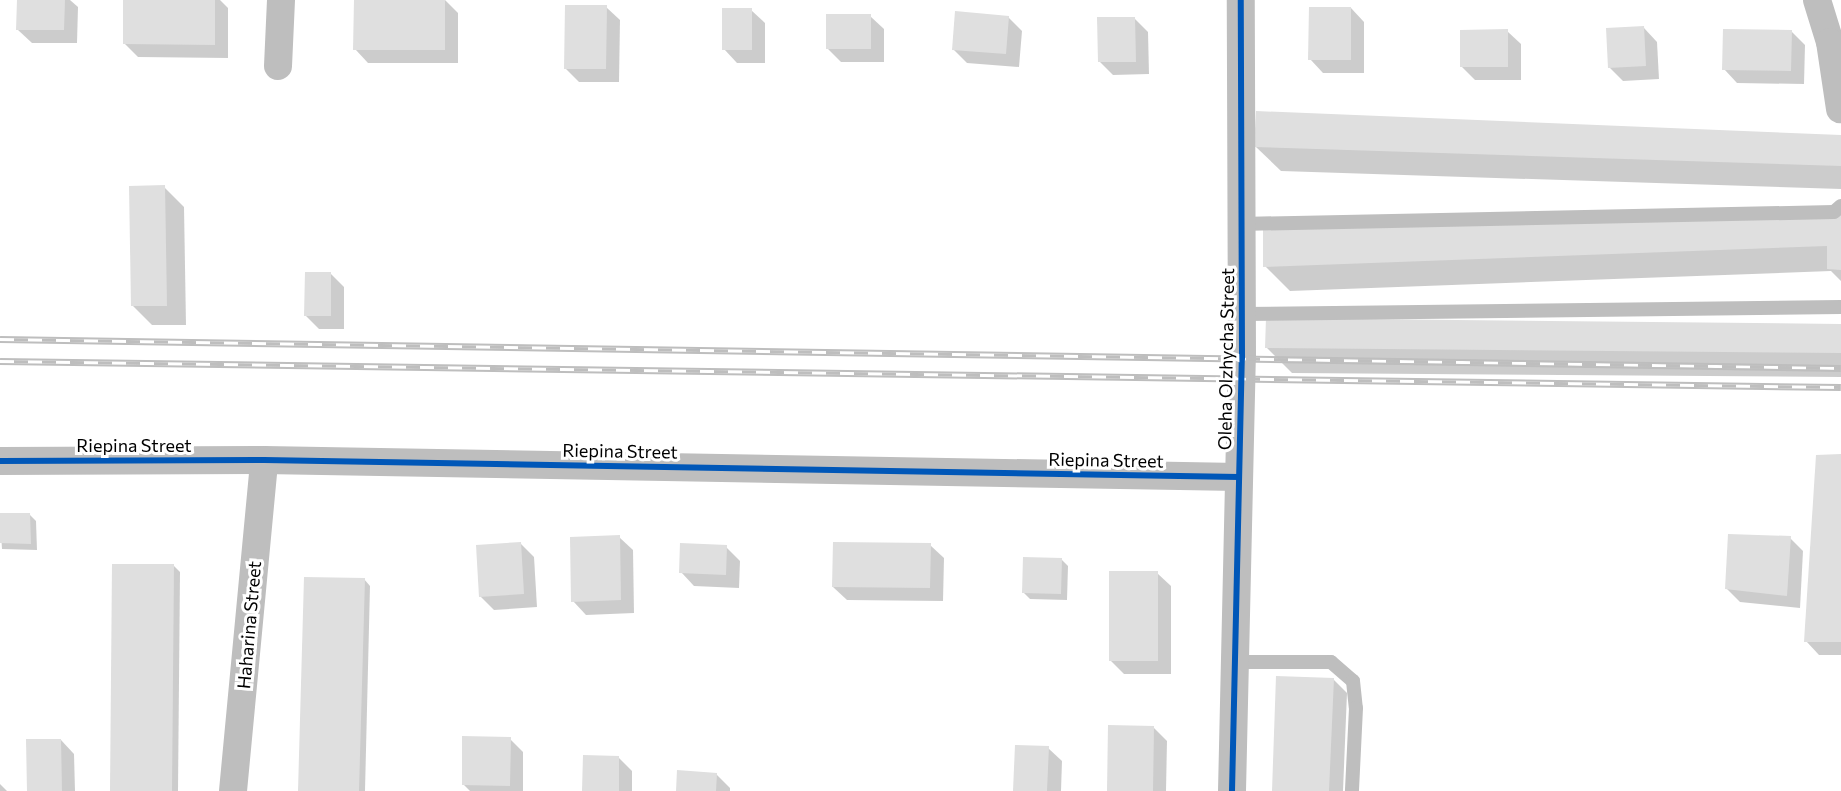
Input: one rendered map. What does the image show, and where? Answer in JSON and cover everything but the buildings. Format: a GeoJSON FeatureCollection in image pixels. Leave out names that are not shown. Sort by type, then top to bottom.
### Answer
{"type":"FeatureCollection","features":[{"type":"Feature","properties":{"kind":"street"},"geometry":{"type":"LineString","coordinates":[[278,66],[281,0]]}},
{"type":"Feature","properties":{"kind":"street","name":"Oleha Olzhycha Street"},"geometry":{"type":"LineString","coordinates":[[1232,791],[1242,314],[1241,0]]}},
{"type":"Feature","properties":{"kind":"street"},"geometry":{"type":"LineString","coordinates":[[1817,0],[1830,42],[1840,109]]}},
{"type":"Feature","properties":{"kind":"street","name":"Riepina Street"},"geometry":{"type":"LineString","coordinates":[[0,461],[264,460],[1239,477]]}},
{"type":"Feature","properties":{"kind":"street","name":"Haharina Street"},"geometry":{"type":"LineString","coordinates":[[234,791],[264,460]]}},
{"type":"Feature","properties":{"kind":"lane"},"geometry":{"type":"LineString","coordinates":[[1241,224],[1834,212],[1841,206]]}},
{"type":"Feature","properties":{"kind":"lane"},"geometry":{"type":"LineString","coordinates":[[1242,314],[1841,307]]}},
{"type":"Feature","properties":{"kind":"lane"},"geometry":{"type":"LineString","coordinates":[[1234,662],[1331,662],[1353,681],[1356,708],[1352,791]]}},
{"type":"Feature","properties":{"kind":"railway"},"geometry":{"type":"LineString","coordinates":[[0,339],[1841,368]]}},
{"type":"Feature","properties":{"kind":"railway"},"geometry":{"type":"LineString","coordinates":[[0,361],[1841,387]]}},
{"type":"Feature","properties":{"kind":"cycle path"},"geometry":{"type":"LineString","coordinates":[[1232,791],[1242,358],[1241,0]]}},
{"type":"Feature","properties":{"kind":"cycle path"},"geometry":{"type":"LineString","coordinates":[[0,461],[264,460],[1239,477]]}}]}
